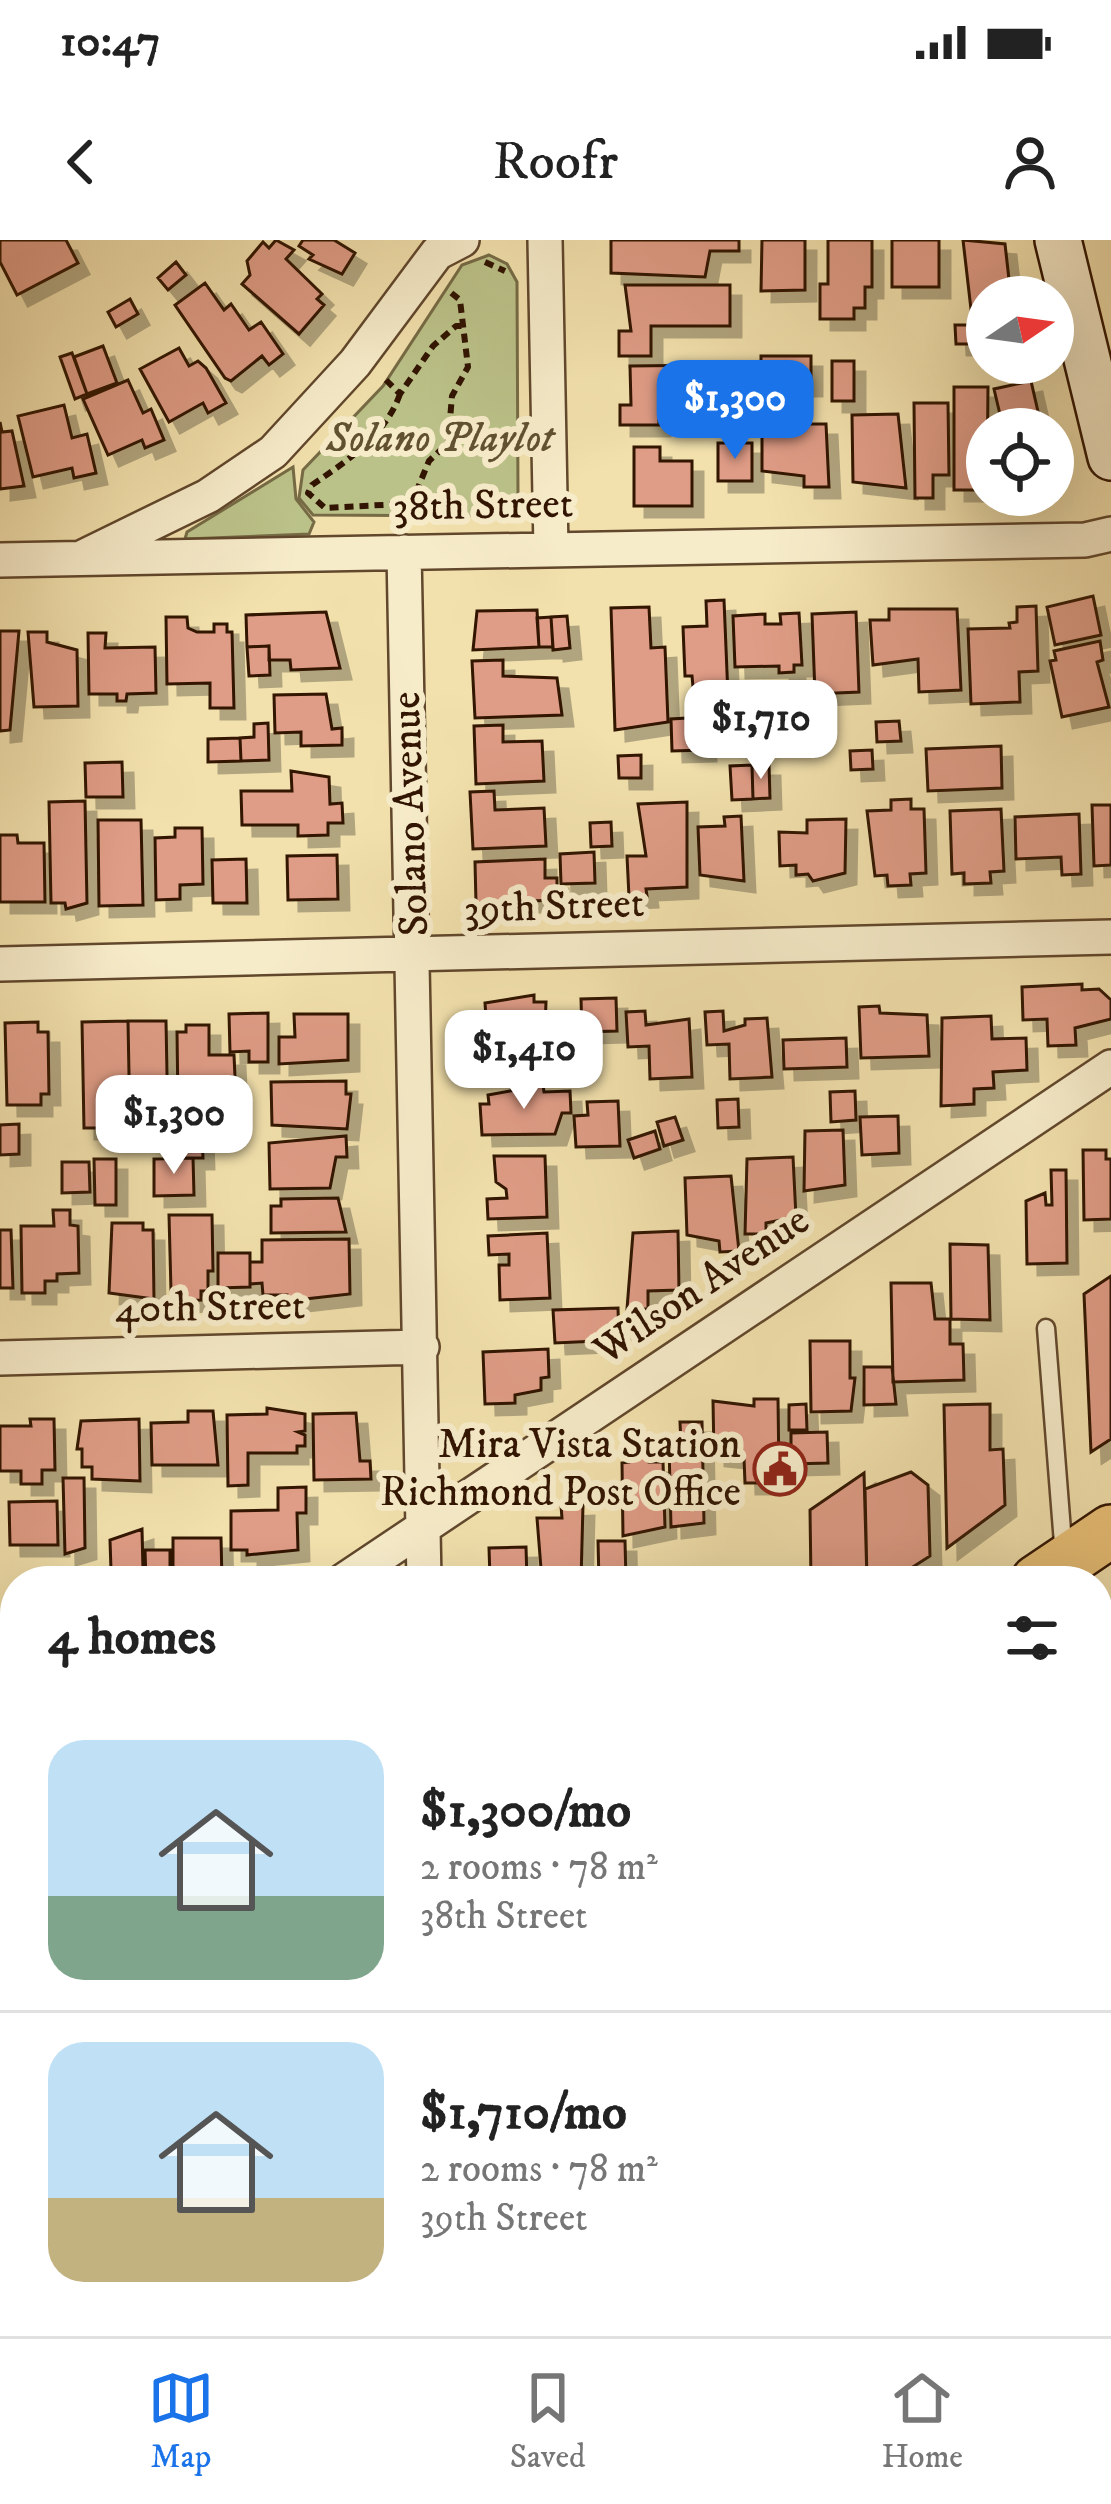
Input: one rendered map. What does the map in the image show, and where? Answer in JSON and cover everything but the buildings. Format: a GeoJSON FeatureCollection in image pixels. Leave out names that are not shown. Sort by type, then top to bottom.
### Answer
{"type":"FeatureCollection","features":[{"type":"Feature","properties":{"kind":"main road"},"geometry":{"type":"LineString","coordinates":[[1060,1566],[1111,1532]]}},
{"type":"Feature","properties":{"kind":"street"},"geometry":{"type":"LineString","coordinates":[[545,240],[551,549]]}},
{"type":"Feature","properties":{"kind":"street"},"geometry":{"type":"LineString","coordinates":[[1058,240],[1111,458]]}},
{"type":"Feature","properties":{"kind":"street"},"geometry":{"type":"LineString","coordinates":[[76,560],[208,496],[273,452],[356,363],[437,253],[468,252]]}},
{"type":"Feature","properties":{"kind":"street","name":"38th Street"},"geometry":{"type":"LineString","coordinates":[[0,560],[1085,540],[1111,534]]}},
{"type":"Feature","properties":{"kind":"street","name":"Solano Avenue"},"geometry":{"type":"LineString","coordinates":[[404,552],[424,1566]]}},
{"type":"Feature","properties":{"kind":"street","name":"39th Street"},"geometry":{"type":"LineString","coordinates":[[0,964],[1111,937]]}},
{"type":"Feature","properties":{"kind":"street","name":"Wilson Avenue"},"geometry":{"type":"LineString","coordinates":[[365,1566],[1111,1067]]}},
{"type":"Feature","properties":{"kind":"street","name":"40th Street"},"geometry":{"type":"LineString","coordinates":[[0,1358],[422,1347]]}},
{"type":"Feature","properties":{"kind":"lane"},"geometry":{"type":"LineString","coordinates":[[1046,1328],[1051,1566]]}},
{"type":"Feature","properties":{"kind":"path"},"geometry":{"type":"LineString","coordinates":[[468,252],[505,272]]}},
{"type":"Feature","properties":{"kind":"path"},"geometry":{"type":"LineString","coordinates":[[457,279],[449,291],[460,300],[464,326],[468,367],[452,397],[448,442],[429,460],[417,490],[392,506],[364,502],[325,508],[308,493],[391,422],[400,394],[423,368],[433,346],[456,326],[464,326]]}},
{"type":"Feature","properties":{"kind":"path"},"geometry":{"type":"LineString","coordinates":[[386,380],[400,394]]}},
{"type":"Feature","properties":{"kind":"path"},"geometry":{"type":"LineString","coordinates":[[417,490],[436,507],[437,517]]}},
{"type":"Feature","properties":{"kind":"green space","name":"Solano Playlot"},"geometry":{"type":"Polygon","coordinates":[[[489,255],[507,264],[517,282],[518,494],[488,516],[313,515],[299,498],[303,470],[383,386],[462,265],[489,255]]]}},
{"type":"Feature","properties":{"kind":"green space"},"geometry":{"type":"Polygon","coordinates":[[[293,467],[296,499],[314,522],[309,534],[185,539],[187,532],[293,467]]]}},
{"type":"Feature","properties":{"kind":"place","name":"Mira Vista Station Richmond Post Office"},"geometry":{"type":"Point","coordinates":[780,1469]}}]}
